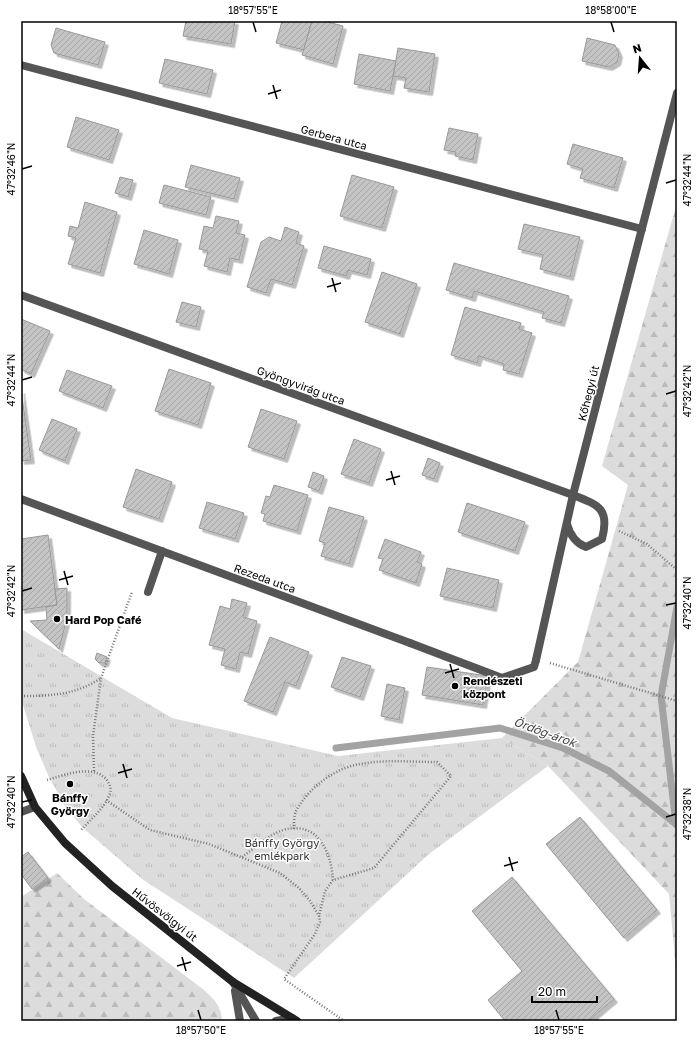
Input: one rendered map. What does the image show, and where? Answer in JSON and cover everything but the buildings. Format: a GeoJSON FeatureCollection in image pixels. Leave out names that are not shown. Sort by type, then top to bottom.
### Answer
{"type":"FeatureCollection","features":[{"type":"Feature","properties":{"kind":"main road","name":"Hűvösvölgyi út"},"geometry":{"type":"LineString","coordinates":[[21,776],[35,807],[65,844],[112,886],[233,982],[293,1020]]}},
{"type":"Feature","properties":{"kind":"street","name":"Gerbera utca"},"geometry":{"type":"LineString","coordinates":[[21,65],[642,230]]}},
{"type":"Feature","properties":{"kind":"street","name":"Kőhegyi út"},"geometry":{"type":"LineString","coordinates":[[536,660],[573,495],[677,93]]}},
{"type":"Feature","properties":{"kind":"street","name":"Gyöngyvirág utca"},"geometry":{"type":"LineString","coordinates":[[21,295],[573,495]]}},
{"type":"Feature","properties":{"kind":"street"},"geometry":{"type":"LineString","coordinates":[[567,524],[570,534],[578,544],[586,547],[602,539],[606,525],[605,515],[594,503],[573,495]]}},
{"type":"Feature","properties":{"kind":"street","name":"Rezeda utca"},"geometry":{"type":"LineString","coordinates":[[21,499],[502,678],[534,667],[536,660]]}},
{"type":"Feature","properties":{"kind":"street"},"geometry":{"type":"LineString","coordinates":[[148,592],[162,551]]}},
{"type":"Feature","properties":{"kind":"street"},"geometry":{"type":"LineString","coordinates":[[21,812],[35,807]]}},
{"type":"Feature","properties":{"kind":"street"},"geometry":{"type":"LineString","coordinates":[[233,982],[240,1021]]}},
{"type":"Feature","properties":{"kind":"street"},"geometry":{"type":"LineString","coordinates":[[233,982],[256,1021]]}},
{"type":"Feature","properties":{"kind":"street"},"geometry":{"type":"LineString","coordinates":[[276,1021],[293,1020]]}},
{"type":"Feature","properties":{"kind":"path"},"geometry":{"type":"LineString","coordinates":[[606,525],[647,544],[677,570]]}},
{"type":"Feature","properties":{"kind":"path"},"geometry":{"type":"LineString","coordinates":[[94,771],[93,736],[101,678],[133,590]]}},
{"type":"Feature","properties":{"kind":"path"},"geometry":{"type":"LineString","coordinates":[[536,660],[583,672],[677,702]]}},
{"type":"Feature","properties":{"kind":"path"},"geometry":{"type":"LineString","coordinates":[[21,696],[58,696],[87,688],[101,678]]}},
{"type":"Feature","properties":{"kind":"path"},"geometry":{"type":"LineString","coordinates":[[294,829],[296,812],[310,792],[329,776],[354,765],[396,762],[437,762],[451,776],[374,868],[333,880],[325,891],[319,916]]}},
{"type":"Feature","properties":{"kind":"path"},"geometry":{"type":"LineString","coordinates":[[47,780],[78,772],[94,771],[102,775],[110,786],[110,793],[106,800],[81,830]]}},
{"type":"Feature","properties":{"kind":"path"},"geometry":{"type":"LineString","coordinates":[[106,800],[150,830],[209,844],[280,873],[299,888],[310,901],[319,916],[320,922],[314,934],[284,979],[344,1021]]}},
{"type":"Feature","properties":{"kind":"path"},"geometry":{"type":"LineString","coordinates":[[242,857],[274,834],[294,829],[304,830],[313,834],[321,842],[328,853],[332,865],[333,880]]}},
{"type":"Feature","properties":{"kind":"green space"},"geometry":{"type":"Polygon","coordinates":[[[677,203],[677,981],[669,894],[548,766],[502,738],[578,662],[628,485],[602,466],[677,203]]]}},
{"type":"Feature","properties":{"kind":"green space","name":"Bánffy György emlékpark"},"geometry":{"type":"Polygon","coordinates":[[[21,629],[172,718],[338,756],[502,738],[548,766],[429,854],[294,978],[142,879],[82,827],[65,806],[49,777],[36,747],[23,705],[21,691],[21,629]]]}},
{"type":"Feature","properties":{"kind":"green space"},"geometry":{"type":"Polygon","coordinates":[[[57,873],[84,899],[204,990],[219,1007],[222,1021],[21,1021],[21,897],[57,873]]]}},
{"type":"Feature","properties":{"kind":"waterway"},"geometry":{"type":"LineString","coordinates":[[676,824],[661,696],[677,607]]}},
{"type":"Feature","properties":{"kind":"waterway","name":"Ördög-árok"},"geometry":{"type":"LineString","coordinates":[[336,748],[500,728],[563,748],[609,771],[677,825]]}},
{"type":"Feature","properties":{"kind":"place","name":"Hard Pop Café"},"geometry":{"type":"Point","coordinates":[57,619]}},
{"type":"Feature","properties":{"kind":"place","name":"Rendészeti központ"},"geometry":{"type":"Point","coordinates":[455,686]}},
{"type":"Feature","properties":{"kind":"place","name":"Bánffy György"},"geometry":{"type":"Point","coordinates":[70,784]}}]}
